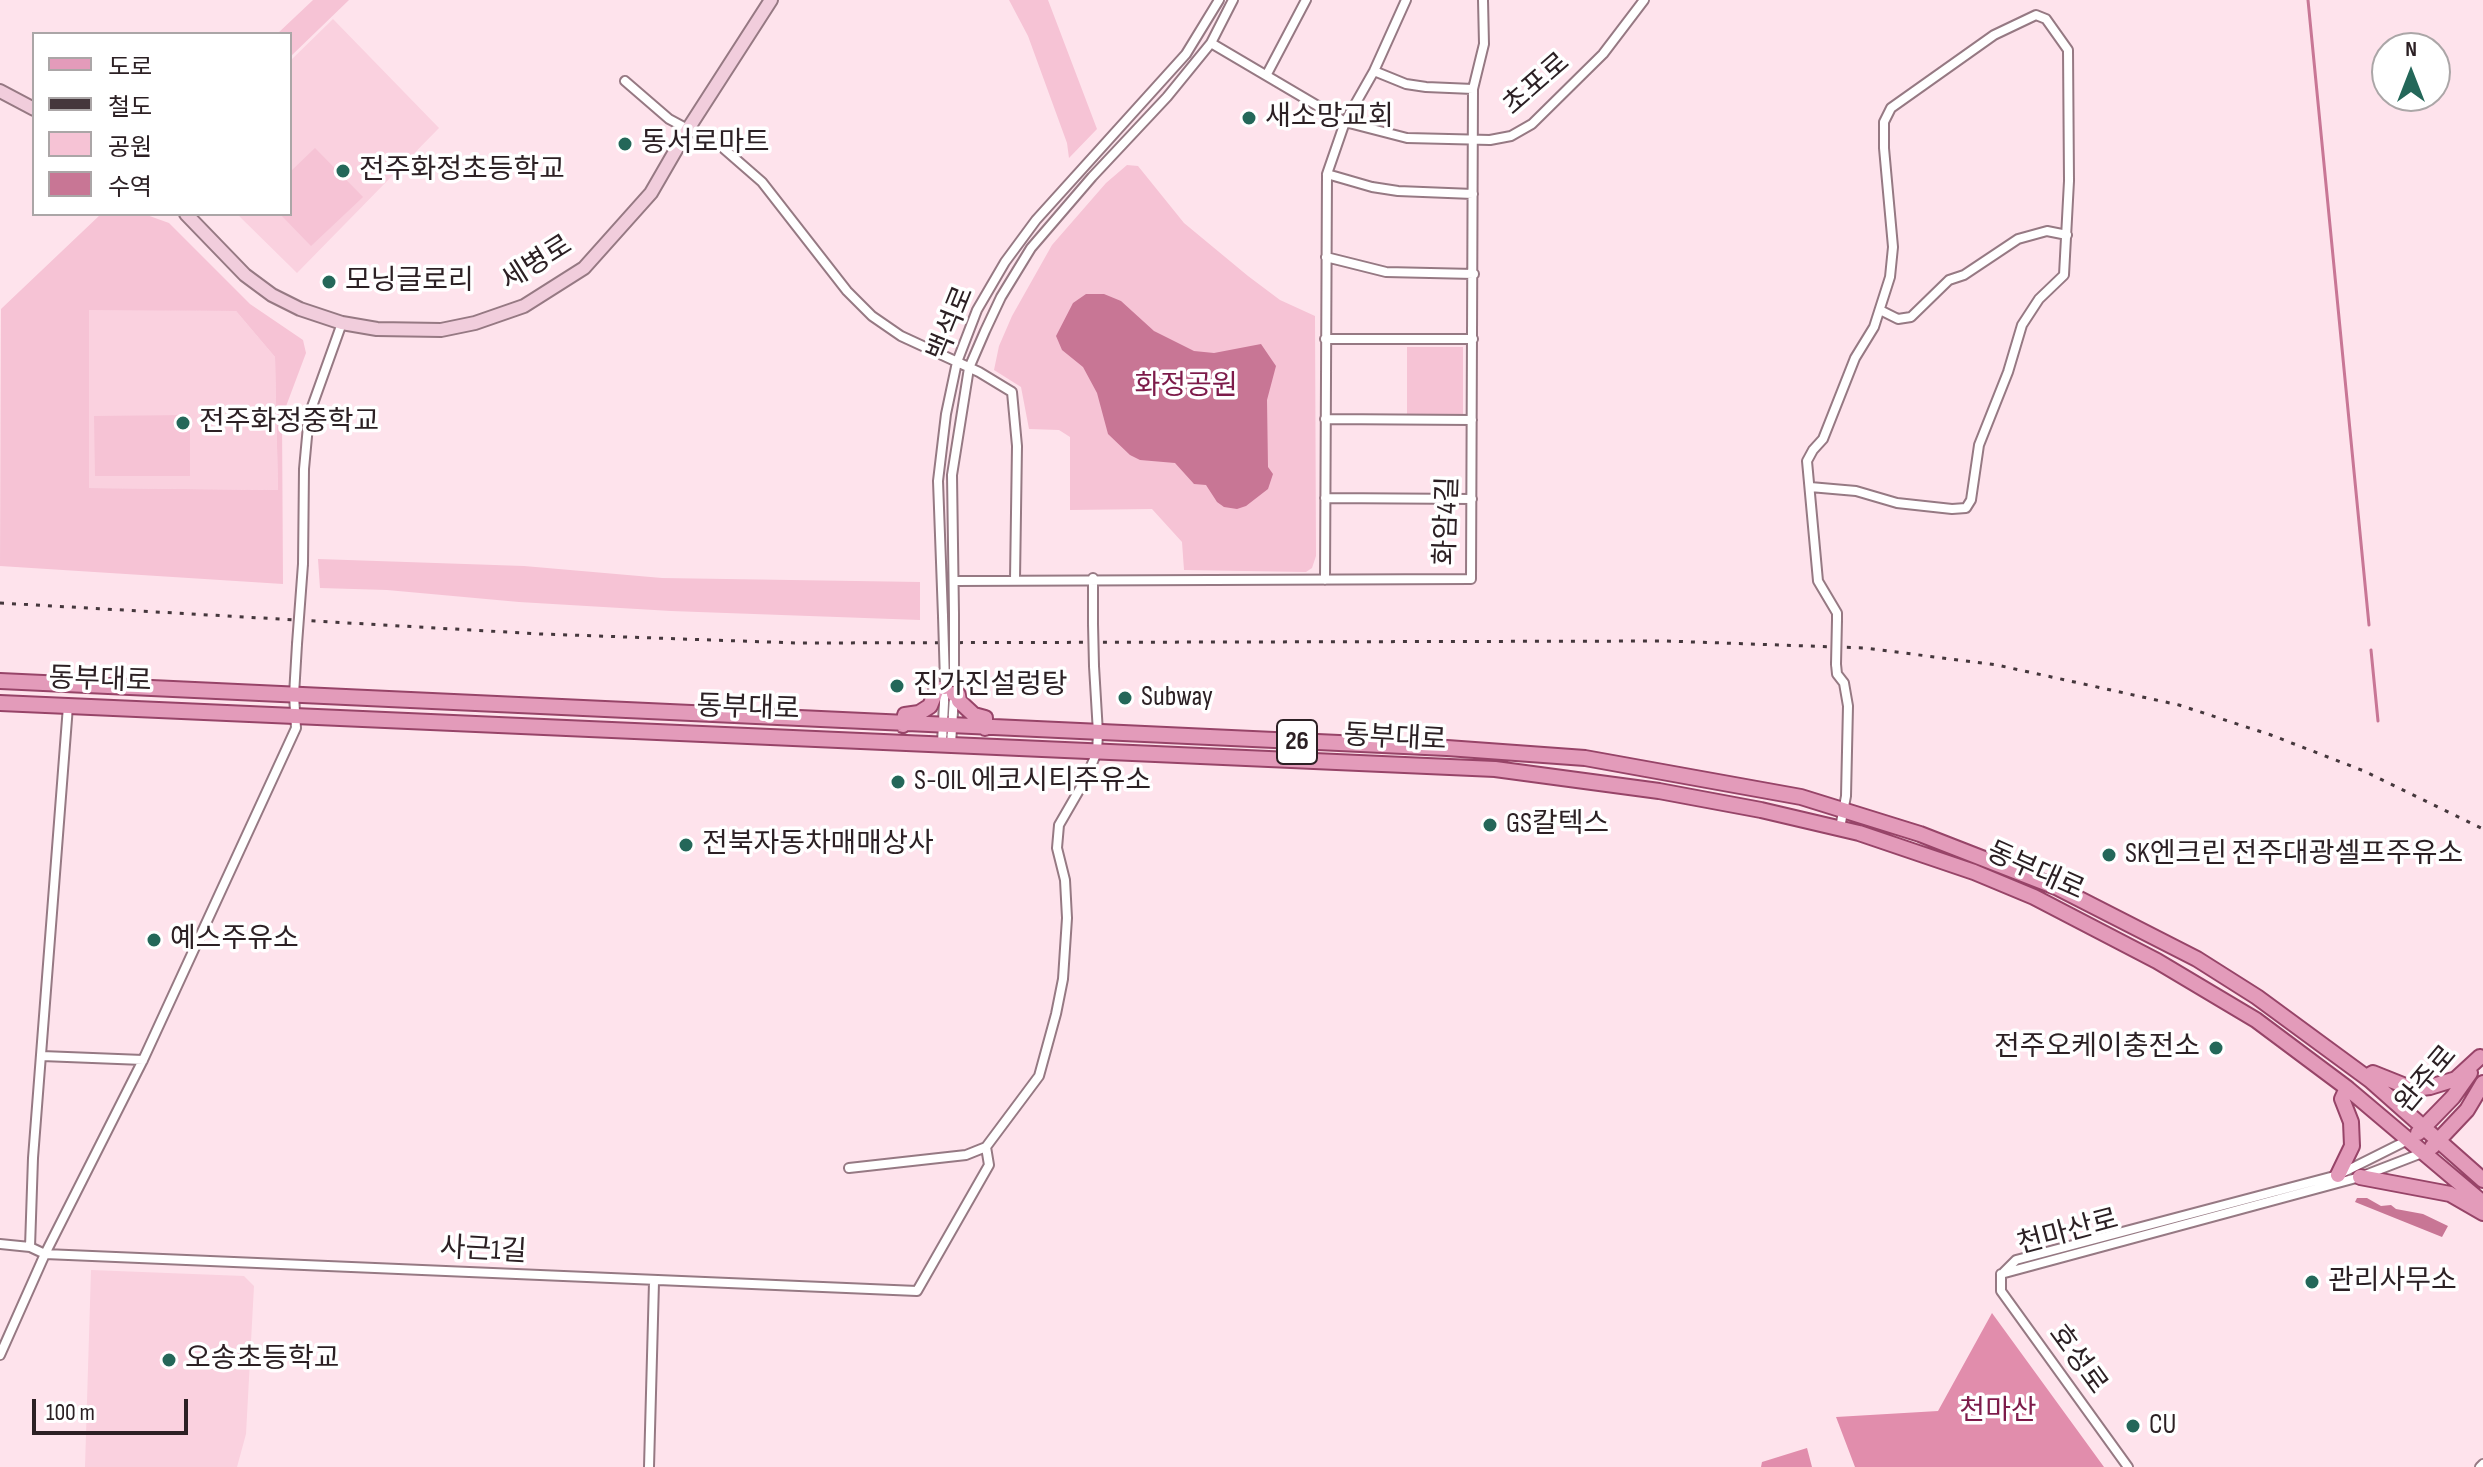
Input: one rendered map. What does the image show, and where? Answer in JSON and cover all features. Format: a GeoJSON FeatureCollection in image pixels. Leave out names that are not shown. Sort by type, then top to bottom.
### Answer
{"type":"FeatureCollection","features":[{"type":"Feature","properties":{"kind":"main road","name":"동부대로"},"geometry":{"type":"LineString","coordinates":[[0,681],[1447,748],[1585,758],[1801,797],[1920,834],[2056,887],[2197,959],[2257,997],[2364,1078],[2425,1127],[2483,1180]]}},
{"type":"Feature","properties":{"kind":"main road"},"geometry":{"type":"LineString","coordinates":[[903,725],[905,715],[919,713],[930,706],[938,686],[950,686],[959,701],[974,715],[985,718],[985,728]]}},
{"type":"Feature","properties":{"kind":"main road","name":"동부대로"},"geometry":{"type":"LineString","coordinates":[[0,703],[1495,769],[1659,791],[1761,810],[1840,828],[1974,872],[2034,897],[2157,961],[2240,1009],[2347,1088],[2483,1203]]}},
{"type":"Feature","properties":{"kind":"main road"},"geometry":{"type":"LineString","coordinates":[[2364,1078],[2373,1073],[2413,1089],[2430,1087],[2456,1079],[2482,1055]]}},
{"type":"Feature","properties":{"kind":"main road","name":"완주로"},"geometry":{"type":"LineString","coordinates":[[2408,1140],[2453,1097],[2482,1055]]}},
{"type":"Feature","properties":{"kind":"main road","name":"완주로"},"geometry":{"type":"LineString","coordinates":[[2422,1153],[2439,1143],[2467,1110],[2483,1083]]}},
{"type":"Feature","properties":{"kind":"main road"},"geometry":{"type":"LineString","coordinates":[[2338,1175],[2352,1146],[2351,1122],[2342,1099],[2347,1088]]}},
{"type":"Feature","properties":{"kind":"main road"},"geometry":{"type":"LineString","coordinates":[[2360,1177],[2450,1194],[2483,1213]]}},
{"type":"Feature","properties":{"kind":"street","name":"세병로"},"geometry":{"type":"LineString","coordinates":[[188,216],[245,275],[272,295],[300,309],[342,323],[377,329],[443,329],[475,323],[524,306],[584,268],[651,193],[771,0]]}},
{"type":"Feature","properties":{"kind":"street","name":"백석로"},"geometry":{"type":"LineString","coordinates":[[950,686],[943,616],[938,481],[946,414],[957,362],[977,310],[1005,262],[1068,181],[1186,54],[1219,0]]}},
{"type":"Feature","properties":{"kind":"street","name":"백석로"},"geometry":{"type":"LineString","coordinates":[[947,744],[954,614],[952,475],[969,368],[1001,297],[1031,248],[1167,97],[1211,43],[1233,0]]}},
{"type":"Feature","properties":{"kind":"street"},"geometry":{"type":"LineString","coordinates":[[1267,74],[1306,0]]}},
{"type":"Feature","properties":{"kind":"street"},"geometry":{"type":"LineString","coordinates":[[1325,580],[1327,174],[1345,122],[1374,71],[1406,0]]}},
{"type":"Feature","properties":{"kind":"street","name":"화암4길"},"geometry":{"type":"LineString","coordinates":[[954,581],[1093,578],[1471,579],[1473,89],[1484,44],[1483,0]]}},
{"type":"Feature","properties":{"kind":"street","name":"초포로"},"geometry":{"type":"LineString","coordinates":[[1211,43],[1345,122],[1407,138],[1474,141],[1511,136],[1532,124],[1603,54],[1644,0]]}},
{"type":"Feature","properties":{"kind":"street"},"geometry":{"type":"LineString","coordinates":[[1810,487],[1856,491],[1897,503],[1952,509],[1966,508],[1971,500],[1979,445],[2008,372],[2022,325],[2039,299],[2064,275],[2068,50],[2046,19],[2036,15],[1994,35],[1891,108],[1884,122],[1893,247],[1890,277],[1880,310],[1855,358],[1823,439],[1807,461],[1818,581],[1837,613],[1837,674],[1844,683],[1848,706],[1844,811],[1840,828]]}},
{"type":"Feature","properties":{"kind":"street"},"geometry":{"type":"LineString","coordinates":[[1374,71],[1406,84],[1473,89]]}},
{"type":"Feature","properties":{"kind":"street"},"geometry":{"type":"LineString","coordinates":[[625,81],[669,119],[723,148],[762,182],[847,291],[872,316],[901,336],[1012,392],[1015,403],[1015,579]]}},
{"type":"Feature","properties":{"kind":"street"},"geometry":{"type":"LineString","coordinates":[[0,91],[32,108]]}},
{"type":"Feature","properties":{"kind":"street"},"geometry":{"type":"LineString","coordinates":[[1327,174],[1398,191],[1473,194]]}},
{"type":"Feature","properties":{"kind":"street"},"geometry":{"type":"LineString","coordinates":[[1880,310],[1898,319],[1911,317],[1949,280],[1964,275],[2018,239],[2047,231],[2067,235]]}},
{"type":"Feature","properties":{"kind":"street"},"geometry":{"type":"LineString","coordinates":[[1326,257],[1386,272],[1474,274]]}},
{"type":"Feature","properties":{"kind":"street"},"geometry":{"type":"LineString","coordinates":[[0,1355],[45,1254],[143,1060],[296,728],[294,695],[309,415],[342,323]]}},
{"type":"Feature","properties":{"kind":"street"},"geometry":{"type":"LineString","coordinates":[[1325,339],[1473,339]]}},
{"type":"Feature","properties":{"kind":"street"},"geometry":{"type":"LineString","coordinates":[[1325,419],[1472,420]]}},
{"type":"Feature","properties":{"kind":"street"},"geometry":{"type":"LineString","coordinates":[[1325,498],[1472,499]]}},
{"type":"Feature","properties":{"kind":"street"},"geometry":{"type":"LineString","coordinates":[[849,1168],[966,1155],[986,1147],[1039,1076],[1063,979],[1065,880],[1057,848],[1059,825],[1097,752],[1093,578]]}},
{"type":"Feature","properties":{"kind":"street"},"geometry":{"type":"LineString","coordinates":[[30,1247],[33,1158],[68,706]]}},
{"type":"Feature","properties":{"kind":"street"},"geometry":{"type":"LineString","coordinates":[[42,1056],[143,1060]]}},
{"type":"Feature","properties":{"kind":"street","name":"천마산로"},"geometry":{"type":"LineString","coordinates":[[2001,1274],[2016,1260],[2338,1175],[2408,1140]]}},
{"type":"Feature","properties":{"kind":"street","name":"사근1길"},"geometry":{"type":"LineString","coordinates":[[0,1244],[30,1247],[45,1254],[917,1291],[989,1165],[986,1147]]}},
{"type":"Feature","properties":{"kind":"street","name":"천마산로"},"geometry":{"type":"LineString","coordinates":[[2001,1274],[2360,1177],[2422,1153]]}},
{"type":"Feature","properties":{"kind":"street","name":"호성로"},"geometry":{"type":"LineString","coordinates":[[2001,1274],[2001,1291],[2128,1467]]}},
{"type":"Feature","properties":{"kind":"street"},"geometry":{"type":"LineString","coordinates":[[649,1467],[654,1282]]}},
{"type":"Feature","properties":{"kind":"shaded area","name":"전주화정초등학교"},"geometry":{"type":"Polygon","coordinates":[[[333,19],[439,128],[297,273],[239,216],[292,216],[292,59],[333,19]]]}},
{"type":"Feature","properties":{"kind":"shaded area","name":"전주화정중학교"},"geometry":{"type":"Polygon","coordinates":[[[89,309],[236,311],[275,357],[278,490],[89,488],[89,309]]]}},
{"type":"Feature","properties":{"kind":"shaded area","name":"오송초등학교"},"geometry":{"type":"Polygon","coordinates":[[[91,1270],[244,1276],[254,1286],[246,1434],[237,1467],[85,1467],[91,1270]]]}},
{"type":"Feature","properties":{"kind":"green space"},"geometry":{"type":"Polygon","coordinates":[[[313,0],[349,0],[292,55],[292,32],[279,32],[313,0]]]}},
{"type":"Feature","properties":{"kind":"green space"},"geometry":{"type":"Polygon","coordinates":[[[1009,0],[1048,0],[1097,129],[1069,158],[1067,143],[1028,36],[1009,0]]]}},
{"type":"Feature","properties":{"kind":"green space"},"geometry":{"type":"Polygon","coordinates":[[[315,148],[363,197],[311,246],[282,216],[292,216],[292,170],[315,148]]]}},
{"type":"Feature","properties":{"kind":"green space","name":"화정공원"},"geometry":{"type":"Polygon","coordinates":[[[1127,165],[1138,166],[1184,223],[1248,276],[1280,300],[1315,316],[1316,556],[1312,568],[1306,572],[1184,570],[1182,542],[1152,509],[1070,510],[1070,437],[1059,430],[1029,429],[1021,387],[994,370],[999,346],[1012,316],[1052,245],[1106,183],[1127,165]]]}},
{"type":"Feature","properties":{"kind":"green space"},"geometry":{"type":"Polygon","coordinates":[[[99,216],[150,216],[169,223],[250,304],[303,340],[306,353],[282,417],[283,584],[0,566],[1,309],[99,216]],[[89,310],[89,488],[278,490],[275,357],[236,311],[89,310]]]}},
{"type":"Feature","properties":{"kind":"green space"},"geometry":{"type":"Polygon","coordinates":[[[1407,347],[1463,347],[1463,414],[1407,414],[1407,347]]]}},
{"type":"Feature","properties":{"kind":"green space"},"geometry":{"type":"Polygon","coordinates":[[[190,415],[190,476],[95,476],[94,416],[190,415]]]}},
{"type":"Feature","properties":{"kind":"green space"},"geometry":{"type":"Polygon","coordinates":[[[318,559],[524,566],[662,578],[920,582],[920,620],[671,611],[320,588],[318,559]]]}},
{"type":"Feature","properties":{"kind":"green space","name":"천마산"},"geometry":{"type":"Polygon","coordinates":[[[1992,1313],[2104,1467],[1855,1467],[1836,1417],[1938,1411],[1992,1313]]]}},
{"type":"Feature","properties":{"kind":"green space"},"geometry":{"type":"Polygon","coordinates":[[[1807,1448],[1812,1467],[1761,1467],[1762,1462],[1807,1448]]]}},
{"type":"Feature","properties":{"kind":"water"},"geometry":{"type":"Polygon","coordinates":[[[1086,294],[1104,294],[1121,301],[1154,331],[1194,351],[1214,353],[1261,344],[1276,366],[1267,400],[1268,467],[1273,474],[1268,489],[1246,506],[1237,509],[1224,507],[1206,485],[1194,484],[1175,463],[1140,460],[1130,455],[1108,434],[1097,393],[1083,367],[1062,350],[1056,336],[1073,303],[1086,294]]]}},
{"type":"Feature","properties":{"kind":"water"},"geometry":{"type":"Polygon","coordinates":[[[2357,1198],[2423,1214],[2448,1226],[2442,1237],[2355,1202],[2357,1198]]]}},
{"type":"Feature","properties":{"kind":"waterway"},"geometry":{"type":"LineString","coordinates":[[2308,0],[2369,625]]}},
{"type":"Feature","properties":{"kind":"waterway"},"geometry":{"type":"LineString","coordinates":[[2371,650],[2378,721]]}},
{"type":"Feature","properties":{"kind":"railway"},"geometry":{"type":"LineString","coordinates":[[0,603],[541,634],[797,643],[1666,641],[1865,648],[1997,665],[2179,705],[2271,735],[2364,771],[2483,829]]}},
{"type":"Feature","properties":{"kind":"place","name":"새소망교회"},"geometry":{"type":"Point","coordinates":[1249,118]}},
{"type":"Feature","properties":{"kind":"place","name":"동서로마트"},"geometry":{"type":"Point","coordinates":[625,144]}},
{"type":"Feature","properties":{"kind":"place","name":"전주화정초등학교"},"geometry":{"type":"Point","coordinates":[343,171]}},
{"type":"Feature","properties":{"kind":"place","name":"모닝글로리"},"geometry":{"type":"Point","coordinates":[329,282]}},
{"type":"Feature","properties":{"kind":"place","name":"전주화정중학교"},"geometry":{"type":"Point","coordinates":[183,423]}},
{"type":"Feature","properties":{"kind":"place","name":"진가진설렁탕"},"geometry":{"type":"Point","coordinates":[897,686]}},
{"type":"Feature","properties":{"kind":"place","name":"Subway"},"geometry":{"type":"Point","coordinates":[1125,698]}},
{"type":"Feature","properties":{"kind":"place","name":"S-OIL 에코시티주유소"},"geometry":{"type":"Point","coordinates":[898,782]}},
{"type":"Feature","properties":{"kind":"place","name":"GS칼텍스"},"geometry":{"type":"Point","coordinates":[1490,825]}},
{"type":"Feature","properties":{"kind":"place","name":"전북자동차매매상사"},"geometry":{"type":"Point","coordinates":[686,845]}},
{"type":"Feature","properties":{"kind":"place","name":"SK엔크린 전주대광셀프주유소"},"geometry":{"type":"Point","coordinates":[2109,855]}},
{"type":"Feature","properties":{"kind":"place","name":"예스주유소"},"geometry":{"type":"Point","coordinates":[154,940]}},
{"type":"Feature","properties":{"kind":"place","name":"전주오케이충전소"},"geometry":{"type":"Point","coordinates":[2216,1048]}},
{"type":"Feature","properties":{"kind":"place","name":"관리사무소"},"geometry":{"type":"Point","coordinates":[2312,1282]}},
{"type":"Feature","properties":{"kind":"place","name":"오송초등학교"},"geometry":{"type":"Point","coordinates":[169,1360]}},
{"type":"Feature","properties":{"kind":"place","name":"CU"},"geometry":{"type":"Point","coordinates":[2133,1426]}}]}
